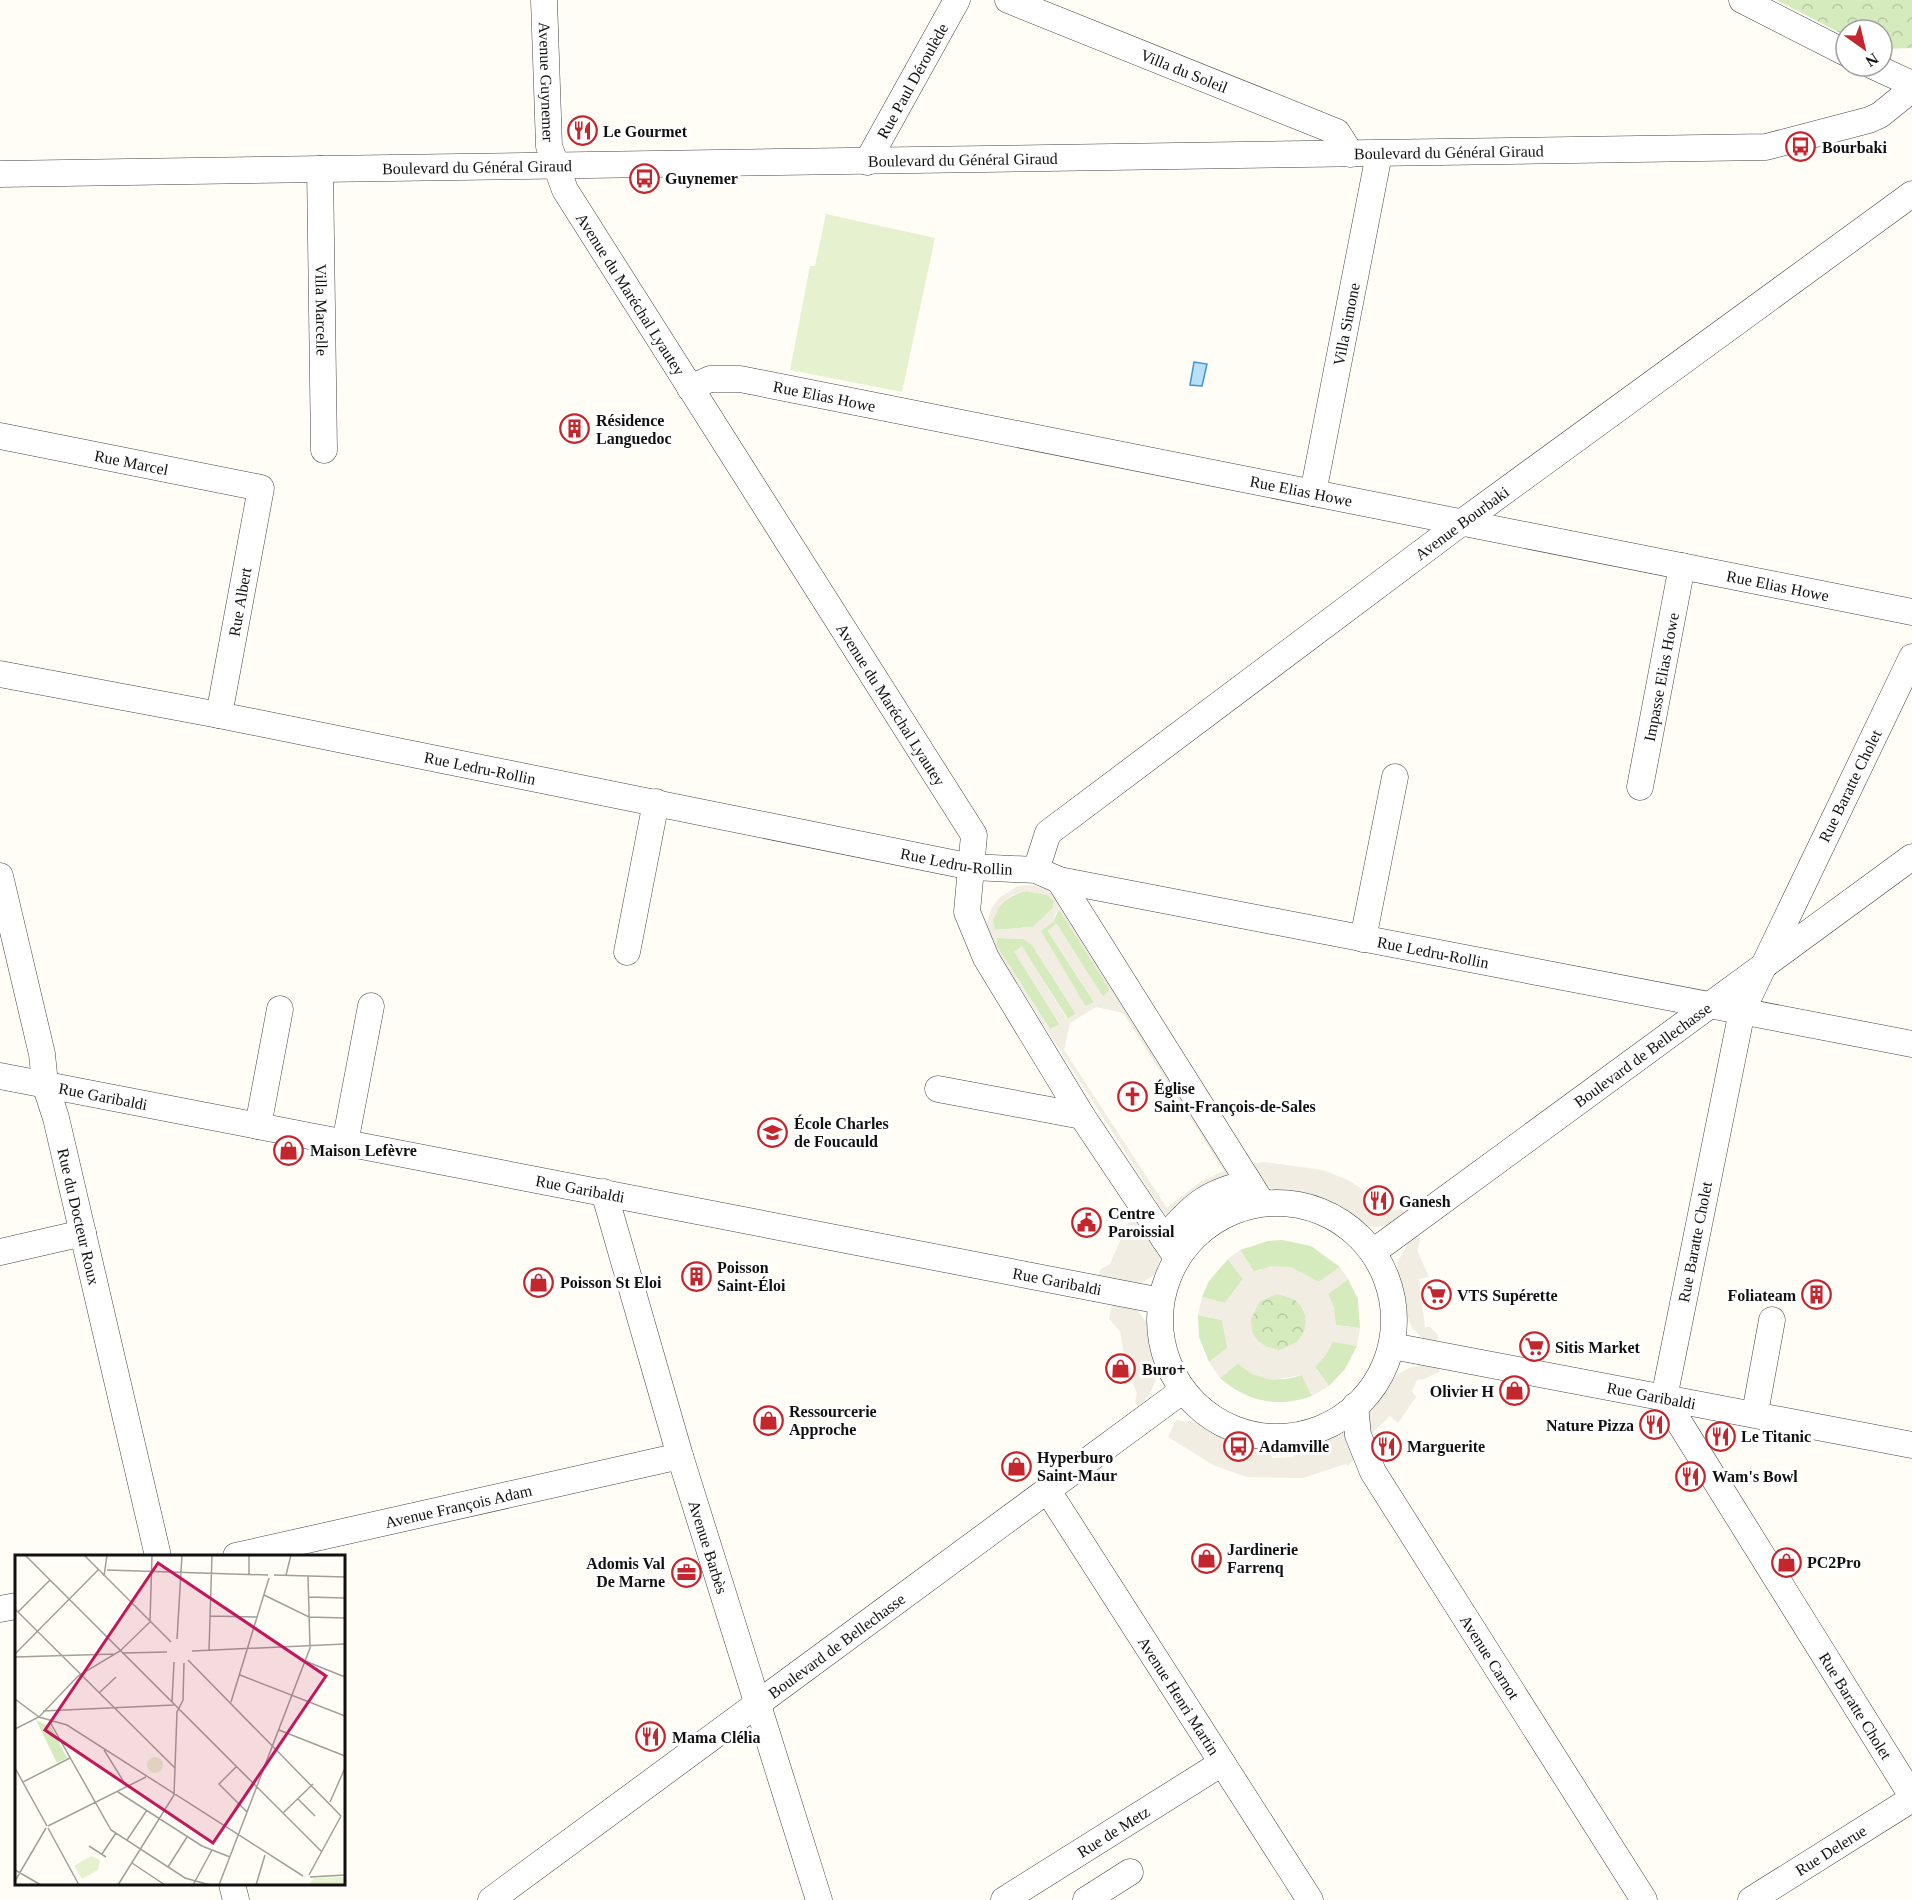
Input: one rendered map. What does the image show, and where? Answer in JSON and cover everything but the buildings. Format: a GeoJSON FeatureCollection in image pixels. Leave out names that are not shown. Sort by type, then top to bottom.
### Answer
{"type":"FeatureCollection","features":[{"type":"Feature","properties":{"kind":"street","name":"Avenue Guynemer"},"geometry":{"type":"LineString","coordinates":[[544,0],[549,146],[555,165]]}},
{"type":"Feature","properties":{"kind":"street","name":"Rue Paul Déroulède"},"geometry":{"type":"LineString","coordinates":[[867,162],[957,0]]}},
{"type":"Feature","properties":{"kind":"street","name":"Villa du Soleil"},"geometry":{"type":"LineString","coordinates":[[1008,0],[1337,132],[1351,154]]}},
{"type":"Feature","properties":{"kind":"street"},"geometry":{"type":"LineString","coordinates":[[1742,0],[1834,46]]}},
{"type":"Feature","properties":{"kind":"street"},"geometry":{"type":"LineString","coordinates":[[1894,76],[1912,84]]}},
{"type":"Feature","properties":{"kind":"street","name":"Boulevard du Général Giraud"},"geometry":{"type":"LineString","coordinates":[[0,174],[1766,147],[1869,120],[1880,115],[1912,89]]}},
{"type":"Feature","properties":{"kind":"street","name":"Villa Simone"},"geometry":{"type":"LineString","coordinates":[[1313,493],[1379,154]]}},
{"type":"Feature","properties":{"kind":"street","name":"Avenue du Maréchal Lyautey"},"geometry":{"type":"LineString","coordinates":[[555,165],[566,190],[974,836],[967,912],[986,958],[1083,1116],[1170,1249]]}},
{"type":"Feature","properties":{"kind":"street","name":"Villa Marcelle"},"geometry":{"type":"LineString","coordinates":[[320,169],[324,450]]}},
{"type":"Feature","properties":{"kind":"street","name":"Avenue Bourbaki"},"geometry":{"type":"LineString","coordinates":[[1036,870],[1048,833],[1461,523],[1912,194]]}},
{"type":"Feature","properties":{"kind":"street","name":"Rue Elias Howe"},"geometry":{"type":"LineString","coordinates":[[690,388],[710,378],[740,379],[1912,612]]}},
{"type":"Feature","properties":{"kind":"street","name":"Rue Marcel"},"geometry":{"type":"LineString","coordinates":[[0,436],[261,488]]}},
{"type":"Feature","properties":{"kind":"street","name":"Rue Albert"},"geometry":{"type":"LineString","coordinates":[[219,715],[261,488]]}},
{"type":"Feature","properties":{"kind":"street","name":"Impasse Elias Howe"},"geometry":{"type":"LineString","coordinates":[[1641,787],[1682,566]]}},
{"type":"Feature","properties":{"kind":"street","name":"Rue Baratte Cholet"},"geometry":{"type":"LineString","coordinates":[[1912,657],[1742,1011],[1664,1398],[1912,1798]]}},
{"type":"Feature","properties":{"kind":"street","name":"Rue Ledru-Rollin"},"geometry":{"type":"LineString","coordinates":[[0,674],[219,715],[972,867],[1036,870],[1059,880],[1912,1044]]}},
{"type":"Feature","properties":{"kind":"street"},"geometry":{"type":"LineString","coordinates":[[1363,939],[1395,777]]}},
{"type":"Feature","properties":{"kind":"street"},"geometry":{"type":"LineString","coordinates":[[627,952],[656,802]]}},
{"type":"Feature","properties":{"kind":"street","name":"Boulevard de Bellechasse"},"geometry":{"type":"LineString","coordinates":[[1373,1252],[1912,857]]}},
{"type":"Feature","properties":{"kind":"street","name":"Rue du Docteur Roux"},"geometry":{"type":"LineString","coordinates":[[0,876],[42,1054],[45,1084],[56,1118],[158,1555]]}},
{"type":"Feature","properties":{"kind":"street"},"geometry":{"type":"LineString","coordinates":[[1059,880],[1256,1193],[1326,1213],[1353,1231],[1373,1252],[1388,1282],[1395,1322],[1392,1346],[1382,1372],[1367,1396],[1340,1420],[1319,1430],[1281,1437],[1251,1433],[1227,1426],[1205,1414],[1182,1391],[1165,1358],[1159,1330],[1161,1301],[1170,1249],[1256,1193]]}},
{"type":"Feature","properties":{"kind":"street"},"geometry":{"type":"LineString","coordinates":[[345,1143],[371,1006]]}},
{"type":"Feature","properties":{"kind":"street"},"geometry":{"type":"LineString","coordinates":[[258,1126],[280,1010]]}},
{"type":"Feature","properties":{"kind":"street","name":"Rue Garibaldi"},"geometry":{"type":"LineString","coordinates":[[0,1076],[1161,1301]]}},
{"type":"Feature","properties":{"kind":"street"},"geometry":{"type":"LineString","coordinates":[[938,1089],[1083,1116]]}},
{"type":"Feature","properties":{"kind":"street","name":"Avenue Barbès"},"geometry":{"type":"LineString","coordinates":[[604,1192],[680,1456],[819,1900]]}},
{"type":"Feature","properties":{"kind":"street"},"geometry":{"type":"LineString","coordinates":[[0,1252],[83,1233]]}},
{"type":"Feature","properties":{"kind":"street"},"geometry":{"type":"LineString","coordinates":[[1755,1413],[1772,1320]]}},
{"type":"Feature","properties":{"kind":"street","name":"Rue Garibaldi"},"geometry":{"type":"LineString","coordinates":[[1392,1346],[1755,1413],[1912,1445]]}},
{"type":"Feature","properties":{"kind":"street","name":"Boulevard de Bellechasse"},"geometry":{"type":"LineString","coordinates":[[491,1900],[1182,1391]]}},
{"type":"Feature","properties":{"kind":"street","name":"Avenue Carnot"},"geometry":{"type":"LineString","coordinates":[[1355,1406],[1358,1435],[1373,1472],[1644,1900]]}},
{"type":"Feature","properties":{"kind":"street","name":"Avenue François Adam"},"geometry":{"type":"LineString","coordinates":[[245,1555],[680,1456]]}},
{"type":"Feature","properties":{"kind":"street","name":"Avenue Henri Martin"},"geometry":{"type":"LineString","coordinates":[[1048,1491],[1311,1900]]}},
{"type":"Feature","properties":{"kind":"street"},"geometry":{"type":"LineString","coordinates":[[0,1609],[15,1606]]}},
{"type":"Feature","properties":{"kind":"street","name":"Rue de Metz"},"geometry":{"type":"LineString","coordinates":[[1004,1900],[1222,1762]]}},
{"type":"Feature","properties":{"kind":"street","name":"Rue Delerue"},"geometry":{"type":"LineString","coordinates":[[1751,1900],[1912,1798]]}},
{"type":"Feature","properties":{"kind":"street"},"geometry":{"type":"LineString","coordinates":[[1086,1900],[1130,1872]]}},
{"type":"Feature","properties":{"kind":"street"},"geometry":{"type":"LineString","coordinates":[[232,1885],[236,1900]]}},
{"type":"Feature","properties":{"kind":"green space"},"geometry":{"type":"Polygon","coordinates":[[[1777,0],[1912,0],[1912,48],[1894,49],[1894,18],[1834,18],[1834,30],[1777,0]]]}},
{"type":"Feature","properties":{"kind":"green space"},"geometry":{"type":"Polygon","coordinates":[[[826,214],[935,238],[902,392],[790,370],[810,266],[815,266],[826,214]]]}},
{"type":"Feature","properties":{"kind":"green space"},"geometry":{"type":"Polygon","coordinates":[[[1027,891],[1047,895],[1054,900],[1053,908],[1033,927],[994,930],[994,916],[1001,904],[1027,891]]]}},
{"type":"Feature","properties":{"kind":"green space"},"geometry":{"type":"Polygon","coordinates":[[[1059,909],[1110,990],[1103,997],[1056,924],[1048,931],[1094,1002],[1085,1007],[1040,931],[1053,922],[1059,909]]]}},
{"type":"Feature","properties":{"kind":"green space"},"geometry":{"type":"Polygon","coordinates":[[[997,938],[1024,939],[1032,945],[1076,1014],[1068,1019],[1022,947],[1015,952],[1060,1025],[1050,1029],[996,945],[997,938]]]}},
{"type":"Feature","properties":{"kind":"green space"},"geometry":{"type":"Polygon","coordinates":[[[1282,1240],[1311,1246],[1340,1267],[1319,1282],[1261,1269],[1254,1272],[1240,1250],[1268,1241],[1282,1240]]]}},
{"type":"Feature","properties":{"kind":"green space"},"geometry":{"type":"Polygon","coordinates":[[[1228,1259],[1243,1279],[1225,1303],[1202,1297],[1209,1281],[1228,1259]]]}},
{"type":"Feature","properties":{"kind":"green space"},"geometry":{"type":"Polygon","coordinates":[[[1348,1279],[1358,1299],[1360,1328],[1336,1325],[1328,1294],[1348,1279]]]}},
{"type":"Feature","properties":{"kind":"green space"},"geometry":{"type":"Polygon","coordinates":[[[1278,1294],[1289,1296],[1298,1302],[1304,1311],[1306,1322],[1304,1333],[1298,1342],[1289,1348],[1278,1350],[1267,1348],[1258,1342],[1252,1333],[1250,1322],[1252,1311],[1258,1302],[1267,1296],[1278,1294]]]}},
{"type":"Feature","properties":{"kind":"green space"},"geometry":{"type":"Polygon","coordinates":[[[1198,1315],[1222,1320],[1228,1348],[1209,1362],[1199,1337],[1198,1315]]]}},
{"type":"Feature","properties":{"kind":"green space"},"geometry":{"type":"Polygon","coordinates":[[[1333,1341],[1357,1346],[1345,1369],[1329,1386],[1315,1367],[1333,1341]]]}},
{"type":"Feature","properties":{"kind":"green space"},"geometry":{"type":"Polygon","coordinates":[[[1238,1363],[1252,1373],[1268,1378],[1285,1379],[1302,1375],[1312,1396],[1287,1402],[1275,1402],[1241,1393],[1220,1378],[1238,1363]]]}},
{"type":"Feature","properties":{"kind":"shaded area"},"geometry":{"type":"Polygon","coordinates":[[[1032,885],[1046,889],[1061,900],[1232,1176],[1168,1219],[987,936],[987,922],[992,907],[999,898],[1018,886],[1032,885]],[[1027,891],[1012,895],[1001,904],[993,920],[995,930],[1033,927],[1053,908],[1054,901],[1047,895],[1027,891]],[[1059,909],[1053,922],[1041,931],[1086,1007],[1094,1002],[1048,930],[1057,924],[1103,997],[1110,990],[1059,909]],[[997,938],[996,945],[1050,1029],[1060,1024],[1014,952],[1022,946],[1067,1019],[1076,1014],[1032,945],[1024,939],[997,938]],[[1096,1007],[1070,1023],[1064,1050],[1167,1208],[1200,1182],[1224,1171],[1123,1013],[1096,1007]]]}},
{"type":"Feature","properties":{"kind":"shaded area"},"geometry":{"type":"Polygon","coordinates":[[[1265,1162],[1323,1170],[1348,1180],[1368,1193],[1363,1200],[1378,1213],[1402,1209],[1406,1215],[1391,1224],[1376,1227],[1358,1224],[1278,1193],[1264,1183],[1249,1164],[1265,1162]]]}},
{"type":"Feature","properties":{"kind":"shaded area"},"geometry":{"type":"Polygon","coordinates":[[[1239,1198],[1187,1234],[1181,1233],[1194,1211],[1239,1198]]]}},
{"type":"Feature","properties":{"kind":"shaded area"},"geometry":{"type":"Polygon","coordinates":[[[1132,1214],[1138,1224],[1144,1220],[1161,1253],[1157,1271],[1141,1283],[1131,1284],[1098,1278],[1101,1269],[1110,1264],[1132,1214]]]}},
{"type":"Feature","properties":{"kind":"shaded area"},"geometry":{"type":"Polygon","coordinates":[[[1417,1234],[1421,1239],[1417,1250],[1429,1277],[1419,1279],[1425,1327],[1430,1327],[1438,1335],[1437,1345],[1423,1339],[1412,1328],[1401,1299],[1397,1263],[1410,1239],[1417,1234]]]}},
{"type":"Feature","properties":{"kind":"shaded area"},"geometry":{"type":"Polygon","coordinates":[[[1240,1250],[1254,1272],[1271,1266],[1291,1267],[1319,1282],[1340,1267],[1348,1279],[1328,1294],[1334,1307],[1336,1325],[1360,1328],[1357,1346],[1333,1342],[1315,1367],[1329,1386],[1312,1396],[1302,1375],[1272,1380],[1252,1374],[1238,1363],[1220,1378],[1209,1362],[1227,1348],[1222,1320],[1198,1315],[1202,1297],[1225,1303],[1243,1279],[1228,1259],[1240,1250]],[[1277,1294],[1259,1302],[1251,1320],[1252,1332],[1258,1341],[1267,1347],[1280,1350],[1297,1342],[1304,1332],[1306,1321],[1304,1310],[1296,1300],[1277,1294]]]}},
{"type":"Feature","properties":{"kind":"shaded area"},"geometry":{"type":"Polygon","coordinates":[[[1113,1300],[1137,1310],[1150,1327],[1156,1381],[1148,1397],[1138,1407],[1135,1402],[1137,1393],[1126,1367],[1120,1331],[1109,1319],[1113,1300]]]}},
{"type":"Feature","properties":{"kind":"shaded area"},"geometry":{"type":"Polygon","coordinates":[[[1426,1364],[1441,1366],[1439,1372],[1417,1380],[1412,1391],[1416,1397],[1398,1423],[1390,1416],[1372,1433],[1380,1442],[1379,1449],[1372,1453],[1363,1421],[1368,1409],[1397,1375],[1409,1368],[1426,1364]]]}},
{"type":"Feature","properties":{"kind":"shaded area"},"geometry":{"type":"Polygon","coordinates":[[[1176,1420],[1198,1423],[1254,1445],[1271,1448],[1272,1458],[1293,1457],[1293,1447],[1323,1441],[1347,1427],[1357,1455],[1348,1466],[1346,1464],[1303,1478],[1246,1477],[1213,1465],[1168,1437],[1176,1420]]]}},
{"type":"Feature","properties":{"kind":"water"},"geometry":{"type":"Polygon","coordinates":[[[1194,362],[1207,364],[1202,386],[1190,385],[1194,362]]]}},
{"type":"Feature","properties":{"kind":"place","name":"Le Gourmet"},"geometry":{"type":"Point","coordinates":[582,131]}},
{"type":"Feature","properties":{"kind":"place","name":"Bourbaki"},"geometry":{"type":"Point","coordinates":[1801,147]}},
{"type":"Feature","properties":{"kind":"place","name":"Guynemer"},"geometry":{"type":"Point","coordinates":[644,178]}},
{"type":"Feature","properties":{"kind":"place","name":"Résidence Languedoc"},"geometry":{"type":"Point","coordinates":[575,429]}},
{"type":"Feature","properties":{"kind":"place","name":"Église Saint-François-de-Sales"},"geometry":{"type":"Point","coordinates":[1133,1097]}},
{"type":"Feature","properties":{"kind":"place","name":"École Charles de Foucauld"},"geometry":{"type":"Point","coordinates":[773,1132]}},
{"type":"Feature","properties":{"kind":"place","name":"Maison Lefèvre"},"geometry":{"type":"Point","coordinates":[289,1150]}},
{"type":"Feature","properties":{"kind":"place","name":"Ganesh"},"geometry":{"type":"Point","coordinates":[1378,1201]}},
{"type":"Feature","properties":{"kind":"place","name":"Centre Paroissial"},"geometry":{"type":"Point","coordinates":[1087,1222]}},
{"type":"Feature","properties":{"kind":"place","name":"Poisson Saint-Éloi"},"geometry":{"type":"Point","coordinates":[696,1276]}},
{"type":"Feature","properties":{"kind":"place","name":"Poisson St Eloi"},"geometry":{"type":"Point","coordinates":[539,1282]}},
{"type":"Feature","properties":{"kind":"place","name":"VTS Supérette"},"geometry":{"type":"Point","coordinates":[1436,1295]}},
{"type":"Feature","properties":{"kind":"place","name":"Foliateam"},"geometry":{"type":"Point","coordinates":[1817,1295]}},
{"type":"Feature","properties":{"kind":"place","name":"Sitis Market"},"geometry":{"type":"Point","coordinates":[1534,1347]}},
{"type":"Feature","properties":{"kind":"place","name":"Buro+"},"geometry":{"type":"Point","coordinates":[1121,1369]}},
{"type":"Feature","properties":{"kind":"place","name":"Olivier H"},"geometry":{"type":"Point","coordinates":[1515,1391]}},
{"type":"Feature","properties":{"kind":"place","name":"Ressourcerie Approche"},"geometry":{"type":"Point","coordinates":[768,1420]}},
{"type":"Feature","properties":{"kind":"place","name":"Nature Pizza"},"geometry":{"type":"Point","coordinates":[1655,1425]}},
{"type":"Feature","properties":{"kind":"place","name":"Le Titanic"},"geometry":{"type":"Point","coordinates":[1720,1436]}},
{"type":"Feature","properties":{"kind":"place","name":"Adamville"},"geometry":{"type":"Point","coordinates":[1238,1446]}},
{"type":"Feature","properties":{"kind":"place","name":"Marguerite"},"geometry":{"type":"Point","coordinates":[1386,1446]}},
{"type":"Feature","properties":{"kind":"place","name":"Hyperburo Saint-Maur"},"geometry":{"type":"Point","coordinates":[1016,1466]}},
{"type":"Feature","properties":{"kind":"place","name":"Wam's Bowl"},"geometry":{"type":"Point","coordinates":[1691,1476]}},
{"type":"Feature","properties":{"kind":"place","name":"Jardinerie Farrenq"},"geometry":{"type":"Point","coordinates":[1206,1558]}},
{"type":"Feature","properties":{"kind":"place","name":"PC2Pro"},"geometry":{"type":"Point","coordinates":[1786,1562]}},
{"type":"Feature","properties":{"kind":"place","name":"Adomis Val De Marne"},"geometry":{"type":"Point","coordinates":[686,1572]}},
{"type":"Feature","properties":{"kind":"place","name":"Mama Clélia"},"geometry":{"type":"Point","coordinates":[651,1737]}}]}
